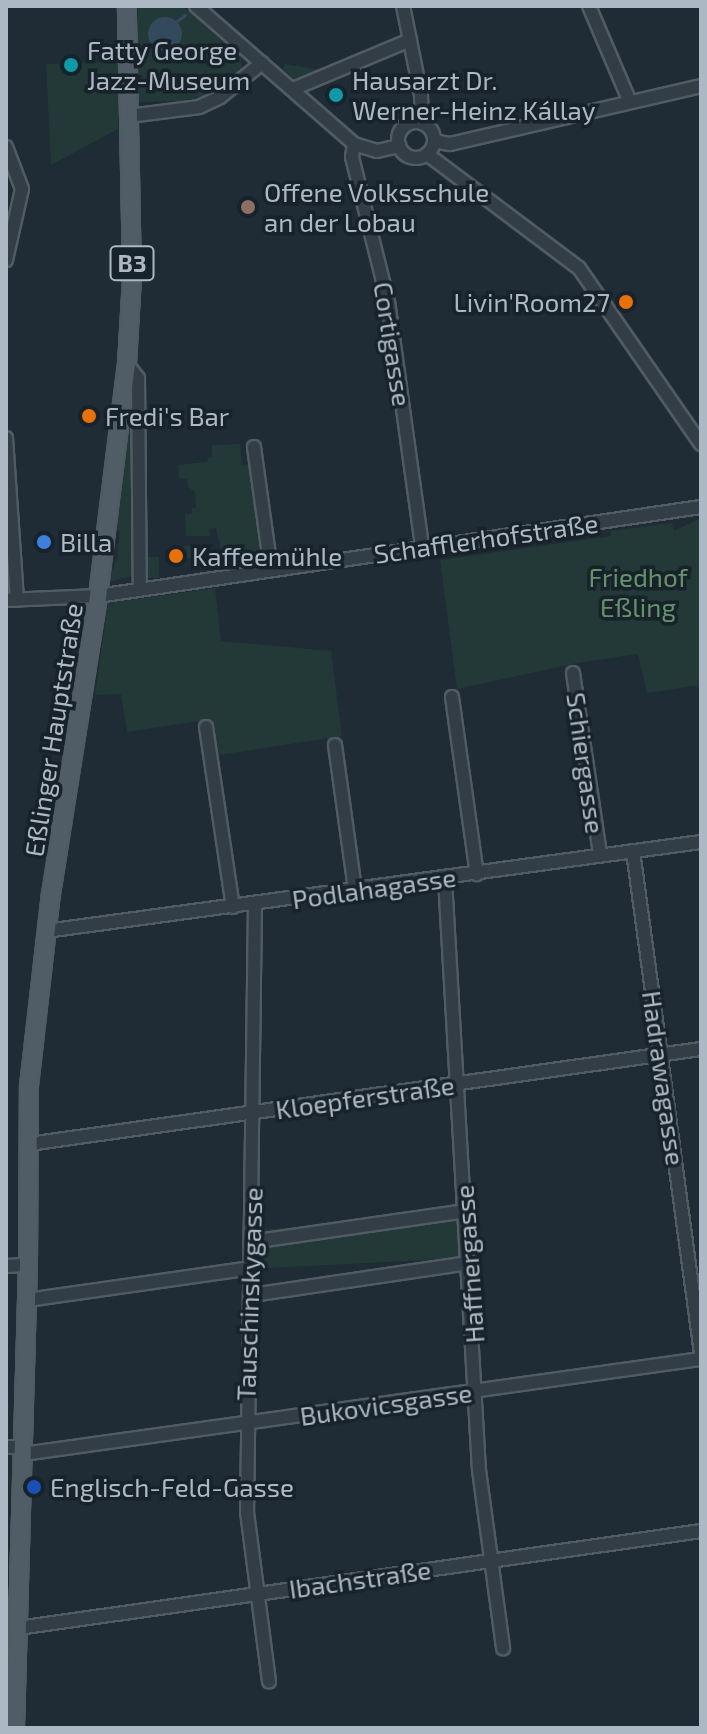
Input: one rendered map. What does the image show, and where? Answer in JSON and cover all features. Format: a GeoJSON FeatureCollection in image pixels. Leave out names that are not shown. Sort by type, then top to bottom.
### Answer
{"type":"FeatureCollection","features":[{"type":"Feature","properties":{"kind":"main road","name":"Eßlinger Hauptstraße"},"geometry":{"type":"LineString","coordinates":[[15,1728],[18,1628],[12,1610],[17,1449],[27,1300],[29,1086],[46,931],[98,596],[127,364],[132,276],[127,6]]}},
{"type":"Feature","properties":{"kind":"street"},"geometry":{"type":"LineString","coordinates":[[196,6],[354,144],[377,151],[399,146]]}},
{"type":"Feature","properties":{"kind":"street"},"geometry":{"type":"LineString","coordinates":[[403,6],[421,95],[422,123]]}},
{"type":"Feature","properties":{"kind":"street"},"geometry":{"type":"LineString","coordinates":[[589,6],[630,102]]}},
{"type":"Feature","properties":{"kind":"street"},"geometry":{"type":"LineString","coordinates":[[293,89],[410,40]]}},
{"type":"Feature","properties":{"kind":"street"},"geometry":{"type":"LineString","coordinates":[[129,116],[199,107],[220,97],[262,63]]}},
{"type":"Feature","properties":{"kind":"street"},"geometry":{"type":"LineString","coordinates":[[701,86],[431,146],[415,158],[406,155],[399,146],[400,132],[406,125],[422,123],[430,129],[431,146],[451,169],[579,268],[701,444]]}},
{"type":"Feature","properties":{"kind":"street","name":"Cortigasse"},"geometry":{"type":"LineString","coordinates":[[354,144],[352,157],[388,301],[422,547]]}},
{"type":"Feature","properties":{"kind":"street"},"geometry":{"type":"LineString","coordinates":[[6,147],[22,189],[6,260]]}},
{"type":"Feature","properties":{"kind":"street","name":"Eßlinger Hauptstraße"},"geometry":{"type":"LineString","coordinates":[[127,364],[138,378],[140,587]]}},
{"type":"Feature","properties":{"kind":"street"},"geometry":{"type":"LineString","coordinates":[[6,438],[11,600]]}},
{"type":"Feature","properties":{"kind":"street"},"geometry":{"type":"LineString","coordinates":[[254,447],[271,569]]}},
{"type":"Feature","properties":{"kind":"street","name":"Schafflerhofstraße"},"geometry":{"type":"LineString","coordinates":[[11,600],[98,596],[140,587],[701,507]]}},
{"type":"Feature","properties":{"kind":"street","name":"Schiergasse"},"geometry":{"type":"LineString","coordinates":[[573,673],[600,854]]}},
{"type":"Feature","properties":{"kind":"street"},"geometry":{"type":"LineString","coordinates":[[452,697],[477,874]]}},
{"type":"Feature","properties":{"kind":"street"},"geometry":{"type":"LineString","coordinates":[[206,727],[233,907]]}},
{"type":"Feature","properties":{"kind":"street"},"geometry":{"type":"LineString","coordinates":[[335,745],[355,890]]}},
{"type":"Feature","properties":{"kind":"street","name":"Podlahagasse"},"geometry":{"type":"LineString","coordinates":[[46,931],[701,842]]}},
{"type":"Feature","properties":{"kind":"street","name":"Hadrawagasse"},"geometry":{"type":"LineString","coordinates":[[633,851],[701,1356]]}},
{"type":"Feature","properties":{"kind":"street","name":"Haffnergasse"},"geometry":{"type":"LineString","coordinates":[[445,879],[477,1392],[479,1470],[503,1648]]}},
{"type":"Feature","properties":{"kind":"street","name":"Tauschinskygasse"},"geometry":{"type":"LineString","coordinates":[[255,904],[252,1295],[245,1424],[247,1512],[269,1682]]}},
{"type":"Feature","properties":{"kind":"street","name":"Kloepferstraße"},"geometry":{"type":"LineString","coordinates":[[29,1144],[701,1049]]}},
{"type":"Feature","properties":{"kind":"street"},"geometry":{"type":"LineString","coordinates":[[251,1242],[466,1211]]}},
{"type":"Feature","properties":{"kind":"street"},"geometry":{"type":"LineString","coordinates":[[252,1295],[469,1263]]}},
{"type":"Feature","properties":{"kind":"street"},"geometry":{"type":"LineString","coordinates":[[6,1266],[28,1265]]}},
{"type":"Feature","properties":{"kind":"street"},"geometry":{"type":"LineString","coordinates":[[27,1300],[252,1268]]}},
{"type":"Feature","properties":{"kind":"street","name":"Bukovicsgasse"},"geometry":{"type":"LineString","coordinates":[[17,1449],[245,1424],[477,1392],[701,1356]]}},
{"type":"Feature","properties":{"kind":"street","name":"Ibachstraße"},"geometry":{"type":"LineString","coordinates":[[18,1628],[701,1531]]}},
{"type":"Feature","properties":{"kind":"green space"},"geometry":{"type":"Polygon","coordinates":[[[138,6],[183,6],[241,58],[242,70],[212,94],[181,101],[138,102],[138,6]]]}},
{"type":"Feature","properties":{"kind":"green space"},"geometry":{"type":"Polygon","coordinates":[[[108,43],[118,43],[118,129],[51,165],[46,64],[108,62],[108,43]]]}},
{"type":"Feature","properties":{"kind":"green space"},"geometry":{"type":"Polygon","coordinates":[[[285,64],[321,70],[298,82],[283,69],[285,64]]]}},
{"type":"Feature","properties":{"kind":"green space"},"geometry":{"type":"Polygon","coordinates":[[[133,378],[135,575],[110,582],[108,580],[119,555],[120,533],[112,522],[133,378]]]}},
{"type":"Feature","properties":{"kind":"green space"},"geometry":{"type":"Polygon","coordinates":[[[240,444],[242,465],[253,464],[256,483],[250,484],[252,489],[257,489],[259,507],[254,508],[254,512],[260,512],[263,530],[257,532],[258,537],[263,537],[267,560],[224,567],[222,553],[184,559],[183,546],[190,545],[191,550],[221,550],[216,528],[209,529],[210,536],[186,536],[185,514],[192,514],[192,508],[196,508],[195,492],[188,487],[187,479],[179,478],[178,465],[207,462],[208,457],[212,456],[212,445],[240,444]]]}},
{"type":"Feature","properties":{"kind":"green space","name":"Friedhof Eßling"},"geometry":{"type":"Polygon","coordinates":[[[701,518],[701,689],[694,686],[647,693],[638,654],[577,663],[457,689],[440,560],[611,536],[611,531],[672,523],[674,531],[701,518]]]}},
{"type":"Feature","properties":{"kind":"green space"},"geometry":{"type":"Polygon","coordinates":[[[146,557],[159,557],[159,578],[146,578],[146,557]]]}},
{"type":"Feature","properties":{"kind":"green space"},"geometry":{"type":"Polygon","coordinates":[[[215,588],[221,641],[331,651],[342,736],[219,755],[212,719],[127,732],[121,694],[95,695],[108,603],[215,588]]]}},
{"type":"Feature","properties":{"kind":"green space"},"geometry":{"type":"Polygon","coordinates":[[[460,1219],[462,1258],[261,1268],[259,1230],[460,1219]]]}},
{"type":"Feature","properties":{"kind":"water"},"geometry":{"type":"Polygon","coordinates":[[[165,17],[177,22],[182,34],[177,46],[165,51],[153,46],[148,34],[153,22],[165,17]]]}},
{"type":"Feature","properties":{"kind":"waterway"},"geometry":{"type":"LineString","coordinates":[[177,21],[185,15]]}},
{"type":"Feature","properties":{"kind":"place","name":"Fatty George Jazz-Museum"},"geometry":{"type":"Point","coordinates":[71,65]}},
{"type":"Feature","properties":{"kind":"place","name":"Hausarzt Dr. Werner-Heinz Kállay"},"geometry":{"type":"Point","coordinates":[336,95]}},
{"type":"Feature","properties":{"kind":"place","name":"Offene Volksschule an der Lobau"},"geometry":{"type":"Point","coordinates":[248,207]}},
{"type":"Feature","properties":{"kind":"place","name":"Livin'Room27"},"geometry":{"type":"Point","coordinates":[626,302]}},
{"type":"Feature","properties":{"kind":"place","name":"Fredi's Bar"},"geometry":{"type":"Point","coordinates":[89,416]}},
{"type":"Feature","properties":{"kind":"place","name":"Billa"},"geometry":{"type":"Point","coordinates":[44,542]}},
{"type":"Feature","properties":{"kind":"place","name":"Kaffeemühle"},"geometry":{"type":"Point","coordinates":[176,556]}},
{"type":"Feature","properties":{"kind":"place","name":"Englisch-Feld-Gasse"},"geometry":{"type":"Point","coordinates":[34,1487]}}]}
